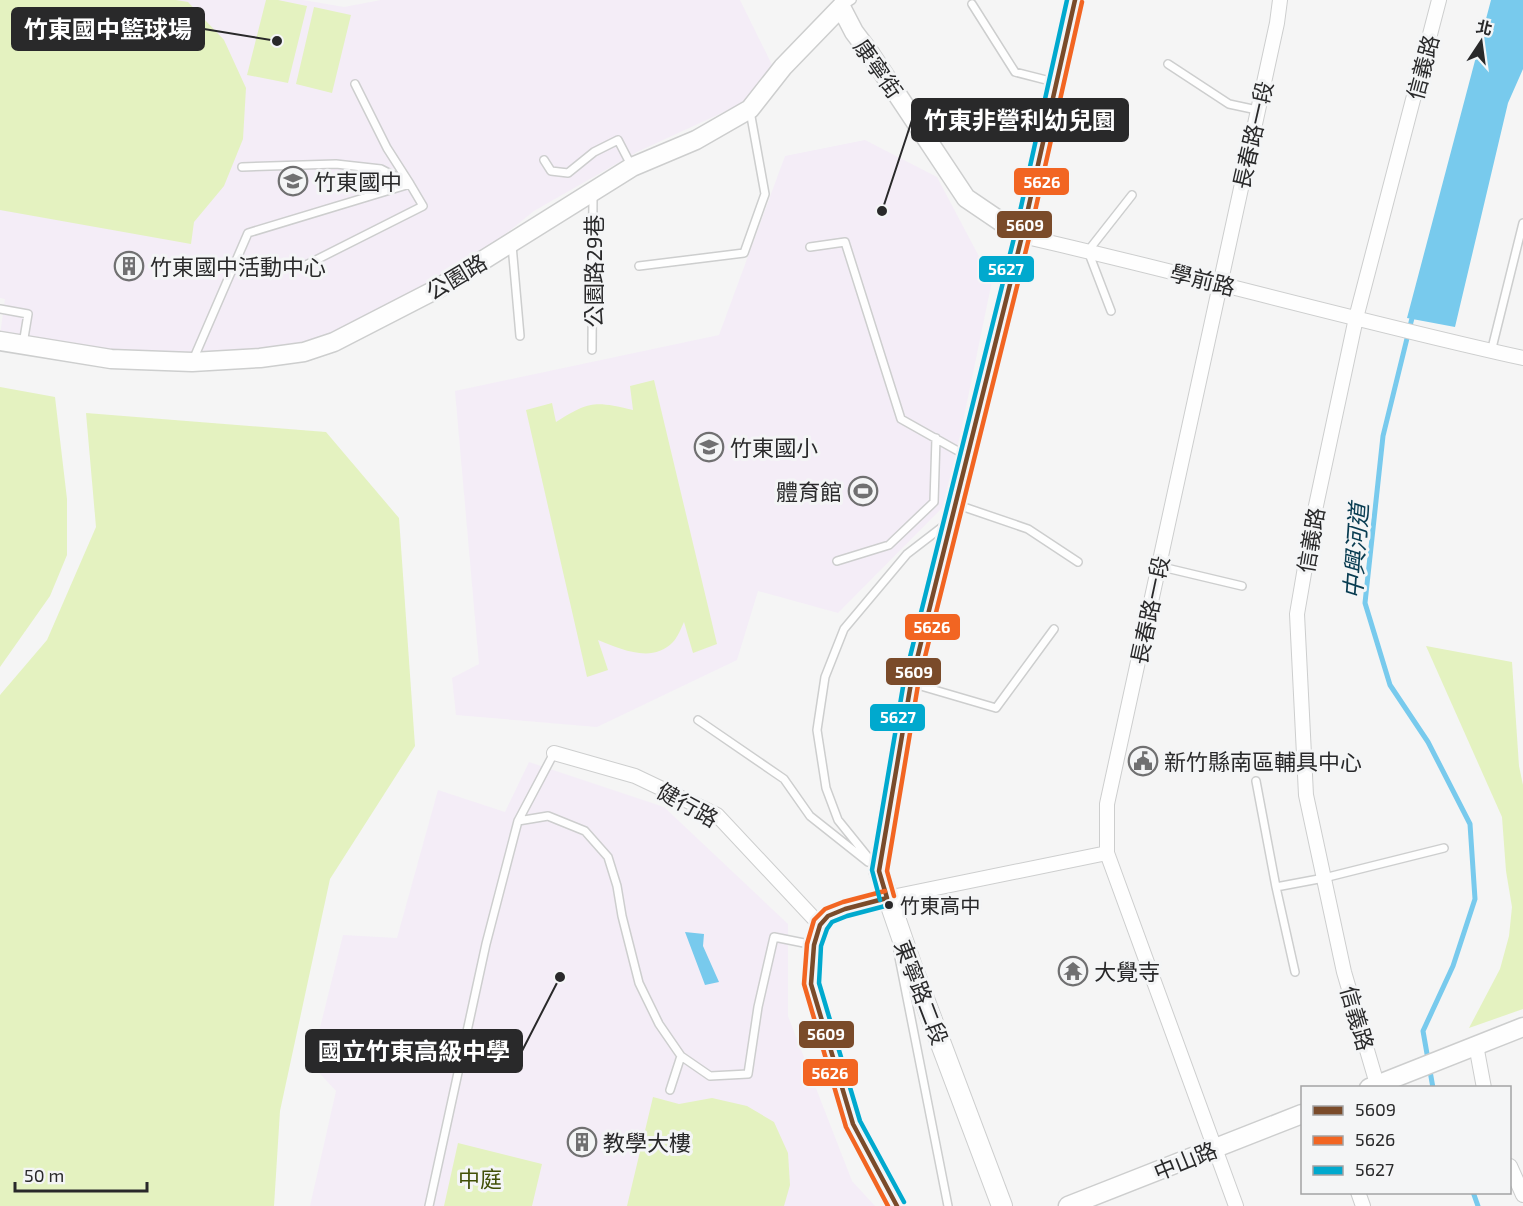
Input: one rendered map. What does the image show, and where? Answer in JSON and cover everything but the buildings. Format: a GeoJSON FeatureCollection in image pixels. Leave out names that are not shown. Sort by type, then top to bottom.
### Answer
{"type":"FeatureCollection","features":[{"type":"Feature","properties":{"kind":"main road","name":"東寧路二段"},"geometry":{"type":"LineString","coordinates":[[1002,1206],[879,872],[911,683],[1022,236],[1075,0]]}},
{"type":"Feature","properties":{"kind":"street","name":"長春路一段"},"geometry":{"type":"LineString","coordinates":[[1236,1206],[1107,853],[1107,804],[1280,0]]}},
{"type":"Feature","properties":{"kind":"street","name":"信義路"},"geometry":{"type":"LineString","coordinates":[[1373,1086],[1344,972],[1306,795],[1297,614],[1314,515],[1356,318],[1439,0]]}},
{"type":"Feature","properties":{"kind":"street","name":"公園路"},"geometry":{"type":"LineString","coordinates":[[0,341],[111,359],[192,362],[260,358],[304,352],[334,342],[437,289],[632,167],[696,140],[750,109],[783,67],[844,2]]}},
{"type":"Feature","properties":{"kind":"street","name":"康寧街"},"geometry":{"type":"LineString","coordinates":[[844,2],[854,32],[966,198],[1022,236]]}},
{"type":"Feature","properties":{"kind":"street","name":"學前路"},"geometry":{"type":"LineString","coordinates":[[1022,236],[1491,351]]}},
{"type":"Feature","properties":{"kind":"street"},"geometry":{"type":"LineString","coordinates":[[1491,351],[1523,358]]}},
{"type":"Feature","properties":{"kind":"street","name":"健行路"},"geometry":{"type":"LineString","coordinates":[[554,753],[635,776],[717,815],[820,925]]}},
{"type":"Feature","properties":{"kind":"street"},"geometry":{"type":"LineString","coordinates":[[897,1206],[853,1124],[811,984],[814,945],[820,925],[828,916],[845,909],[887,898],[1107,853]]}},
{"type":"Feature","properties":{"kind":"street"},"geometry":{"type":"LineString","coordinates":[[1373,1086],[1523,1027]]}},
{"type":"Feature","properties":{"kind":"street"},"geometry":{"type":"LineString","coordinates":[[1476,1045],[1484,1086]]}},
{"type":"Feature","properties":{"kind":"street","name":"中山路"},"geometry":{"type":"LineString","coordinates":[[1068,1206],[1301,1114]]}},
{"type":"Feature","properties":{"kind":"street"},"geometry":{"type":"LineString","coordinates":[[1511,1170],[1523,1195]]}},
{"type":"Feature","properties":{"kind":"lane"},"geometry":{"type":"LineString","coordinates":[[972,4],[1015,72],[1057,83]]}},
{"type":"Feature","properties":{"kind":"lane"},"geometry":{"type":"LineString","coordinates":[[1168,64],[1229,104],[1257,110]]}},
{"type":"Feature","properties":{"kind":"lane"},"geometry":{"type":"LineString","coordinates":[[302,267],[423,206],[387,148],[355,84]]}},
{"type":"Feature","properties":{"kind":"lane"},"geometry":{"type":"LineString","coordinates":[[639,266],[744,253],[765,194],[750,109]]}},
{"type":"Feature","properties":{"kind":"lane"},"geometry":{"type":"LineString","coordinates":[[543,160],[551,171],[568,173],[594,152],[618,140],[632,167]]}},
{"type":"Feature","properties":{"kind":"lane"},"geometry":{"type":"LineString","coordinates":[[242,167],[336,164],[381,169],[410,184]]}},
{"type":"Feature","properties":{"kind":"lane"},"geometry":{"type":"LineString","coordinates":[[192,362],[248,233],[410,184]]}},
{"type":"Feature","properties":{"kind":"lane","name":"公園路29巷"},"geometry":{"type":"LineString","coordinates":[[592,350],[593,192]]}},
{"type":"Feature","properties":{"kind":"lane"},"geometry":{"type":"LineString","coordinates":[[1111,311],[1088,251],[1132,195]]}},
{"type":"Feature","properties":{"kind":"lane"},"geometry":{"type":"LineString","coordinates":[[1491,351],[1523,223]]}},
{"type":"Feature","properties":{"kind":"lane"},"geometry":{"type":"LineString","coordinates":[[810,247],[845,242],[901,419],[967,456]]}},
{"type":"Feature","properties":{"kind":"lane"},"geometry":{"type":"LineString","coordinates":[[512,243],[520,336]]}},
{"type":"Feature","properties":{"kind":"lane"},"geometry":{"type":"LineString","coordinates":[[0,309],[28,314],[23,344]]}},
{"type":"Feature","properties":{"kind":"lane"},"geometry":{"type":"LineString","coordinates":[[837,561],[889,545],[934,502],[936,438]]}},
{"type":"Feature","properties":{"kind":"lane"},"geometry":{"type":"LineString","coordinates":[[879,872],[838,820],[826,788],[817,730],[825,677],[844,629],[907,554],[953,512],[1028,529],[1078,562]]}},
{"type":"Feature","properties":{"kind":"lane"},"geometry":{"type":"LineString","coordinates":[[1158,566],[1242,586]]}},
{"type":"Feature","properties":{"kind":"lane"},"geometry":{"type":"LineString","coordinates":[[911,683],[996,708],[1054,629]]}},
{"type":"Feature","properties":{"kind":"lane"},"geometry":{"type":"LineString","coordinates":[[698,720],[784,779],[810,816],[879,872]]}},
{"type":"Feature","properties":{"kind":"lane"},"geometry":{"type":"LineString","coordinates":[[429,1206],[486,944],[518,821],[554,753]]}},
{"type":"Feature","properties":{"kind":"lane"},"geometry":{"type":"LineString","coordinates":[[1256,782],[1294,972]]}},
{"type":"Feature","properties":{"kind":"lane"},"geometry":{"type":"LineString","coordinates":[[518,821],[548,816],[585,831],[608,857],[618,886],[622,916],[639,983],[659,1024],[681,1056],[710,1076],[748,1074],[758,1007],[774,937],[814,945]]}},
{"type":"Feature","properties":{"kind":"lane"},"geometry":{"type":"LineString","coordinates":[[1276,887],[1324,878],[1444,848]]}},
{"type":"Feature","properties":{"kind":"lane"},"geometry":{"type":"LineString","coordinates":[[887,898],[948,1206]]}},
{"type":"Feature","properties":{"kind":"lane"},"geometry":{"type":"LineString","coordinates":[[670,1090],[681,1056]]}},
{"type":"Feature","properties":{"kind":"shaded area","name":"竹東國中"},"geometry":{"type":"Polygon","coordinates":[[[0,0],[303,0],[344,7],[381,0],[740,0],[776,73],[752,99],[637,152],[534,211],[451,278],[338,346],[176,364],[0,335],[5,299],[0,298],[0,0]]]}},
{"type":"Feature","properties":{"kind":"shaded area","name":"竹東國小"},"geometry":{"type":"Polygon","coordinates":[[[865,140],[937,177],[992,281],[946,504],[838,613],[758,591],[737,660],[597,727],[456,715],[452,678],[479,664],[455,391],[719,335],[785,156],[865,140]]]}},
{"type":"Feature","properties":{"kind":"shaded area"},"geometry":{"type":"Polygon","coordinates":[[[529,762],[664,807],[788,924],[788,1016],[852,1181],[875,1206],[310,1206],[336,1091],[311,1064],[343,935],[397,938],[438,790],[505,812],[529,762]]]}},
{"type":"Feature","properties":{"kind":"green space"},"geometry":{"type":"Polygon","coordinates":[[[0,0],[176,0],[188,2],[224,40],[246,88],[243,139],[224,186],[194,222],[191,244],[0,210],[0,0]]]}},
{"type":"Feature","properties":{"kind":"green space"},"geometry":{"type":"Polygon","coordinates":[[[266,0],[307,6],[288,83],[247,75],[266,0]]]}},
{"type":"Feature","properties":{"kind":"green space"},"geometry":{"type":"Polygon","coordinates":[[[314,7],[351,15],[332,93],[296,84],[314,7]]]}},
{"type":"Feature","properties":{"kind":"green space"},"geometry":{"type":"Polygon","coordinates":[[[654,380],[717,644],[693,653],[684,622],[673,642],[665,649],[656,652],[636,653],[598,640],[608,670],[587,677],[526,410],[552,403],[556,422],[577,410],[593,405],[609,405],[633,410],[630,386],[654,380]]]}},
{"type":"Feature","properties":{"kind":"green space"},"geometry":{"type":"Polygon","coordinates":[[[0,387],[55,397],[67,499],[67,555],[50,596],[0,667],[0,387]]]}},
{"type":"Feature","properties":{"kind":"green space"},"geometry":{"type":"Polygon","coordinates":[[[86,413],[326,432],[399,518],[415,746],[330,879],[280,1111],[274,1206],[0,1206],[0,695],[47,640],[96,527],[86,413]]]}},
{"type":"Feature","properties":{"kind":"green space"},"geometry":{"type":"Polygon","coordinates":[[[1426,646],[1512,662],[1519,766],[1523,785],[1523,1009],[1469,1028],[1500,969],[1509,936],[1512,907],[1506,871],[1502,817],[1426,646]]]}},
{"type":"Feature","properties":{"kind":"green space"},"geometry":{"type":"Polygon","coordinates":[[[653,1097],[679,1104],[712,1098],[747,1106],[774,1122],[788,1153],[790,1185],[784,1206],[627,1206],[653,1097]]]}},
{"type":"Feature","properties":{"kind":"green space","name":"中庭"},"geometry":{"type":"Polygon","coordinates":[[[458,1143],[542,1164],[532,1206],[444,1206],[458,1143]]]}},
{"type":"Feature","properties":{"kind":"water"},"geometry":{"type":"Polygon","coordinates":[[[1491,0],[1523,0],[1523,69],[1508,103],[1455,327],[1407,318],[1491,0]]]}},
{"type":"Feature","properties":{"kind":"water"},"geometry":{"type":"Polygon","coordinates":[[[685,932],[704,934],[703,946],[719,982],[705,985],[685,932]]]}},
{"type":"Feature","properties":{"kind":"waterway","name":"中興河道"},"geometry":{"type":"LineString","coordinates":[[1413,314],[1383,436],[1365,603],[1390,685],[1428,742],[1470,824],[1475,899],[1453,966],[1423,1031],[1433,1086]]}},
{"type":"Feature","properties":{"kind":"waterway","name":"中興河道"},"geometry":{"type":"LineString","coordinates":[[1474,1194],[1478,1206]]}},
{"type":"Feature","properties":{"kind":"transit line","name":"5627"},"geometry":{"type":"LineString","coordinates":[[880,900],[872,870],[904,681],[1015,234],[1067,0]]}},
{"type":"Feature","properties":{"kind":"transit line","name":"5609"},"geometry":{"type":"LineString","coordinates":[[887,898],[879,871],[911,683],[1022,236],[1075,0]]}},
{"type":"Feature","properties":{"kind":"transit line","name":"5626"},"geometry":{"type":"LineString","coordinates":[[894,896],[887,871],[918,685],[1029,238],[1082,2]]}},
{"type":"Feature","properties":{"kind":"transit line","name":"5626"},"geometry":{"type":"LineString","coordinates":[[885,891],[825,909],[814,920],[807,944],[804,984],[846,1127],[888,1206]]}},
{"type":"Feature","properties":{"kind":"transit line","name":"5609"},"geometry":{"type":"LineString","coordinates":[[887,898],[845,909],[828,916],[820,925],[814,945],[811,984],[853,1124],[897,1206]]}},
{"type":"Feature","properties":{"kind":"transit line","name":"5627"},"geometry":{"type":"LineString","coordinates":[[889,905],[832,922],[821,946],[819,983],[860,1121],[904,1202]]}},
{"type":"Feature","properties":{"kind":"place","name":"竹東國中籃球場"},"geometry":{"type":"Point","coordinates":[277,41]}},
{"type":"Feature","properties":{"kind":"place","name":"竹東國中"},"geometry":{"type":"Point","coordinates":[293,181]}},
{"type":"Feature","properties":{"kind":"place","name":"竹東非營利幼兒園"},"geometry":{"type":"Point","coordinates":[882,211]}},
{"type":"Feature","properties":{"kind":"place","name":"竹東國中活動中心"},"geometry":{"type":"Point","coordinates":[129,266]}},
{"type":"Feature","properties":{"kind":"place","name":"竹東國小"},"geometry":{"type":"Point","coordinates":[709,447]}},
{"type":"Feature","properties":{"kind":"place","name":"體育館"},"geometry":{"type":"Point","coordinates":[863,491]}},
{"type":"Feature","properties":{"kind":"place","name":"新竹縣南區輔具中心"},"geometry":{"type":"Point","coordinates":[1143,761]}},
{"type":"Feature","properties":{"kind":"place","name":"竹東高中"},"geometry":{"type":"Point","coordinates":[889,905]}},
{"type":"Feature","properties":{"kind":"place","name":"大覺寺"},"geometry":{"type":"Point","coordinates":[1073,971]}},
{"type":"Feature","properties":{"kind":"place","name":"國立竹東高級中學"},"geometry":{"type":"Point","coordinates":[560,977]}},
{"type":"Feature","properties":{"kind":"place","name":"教學大樓"},"geometry":{"type":"Point","coordinates":[582,1142]}}]}
